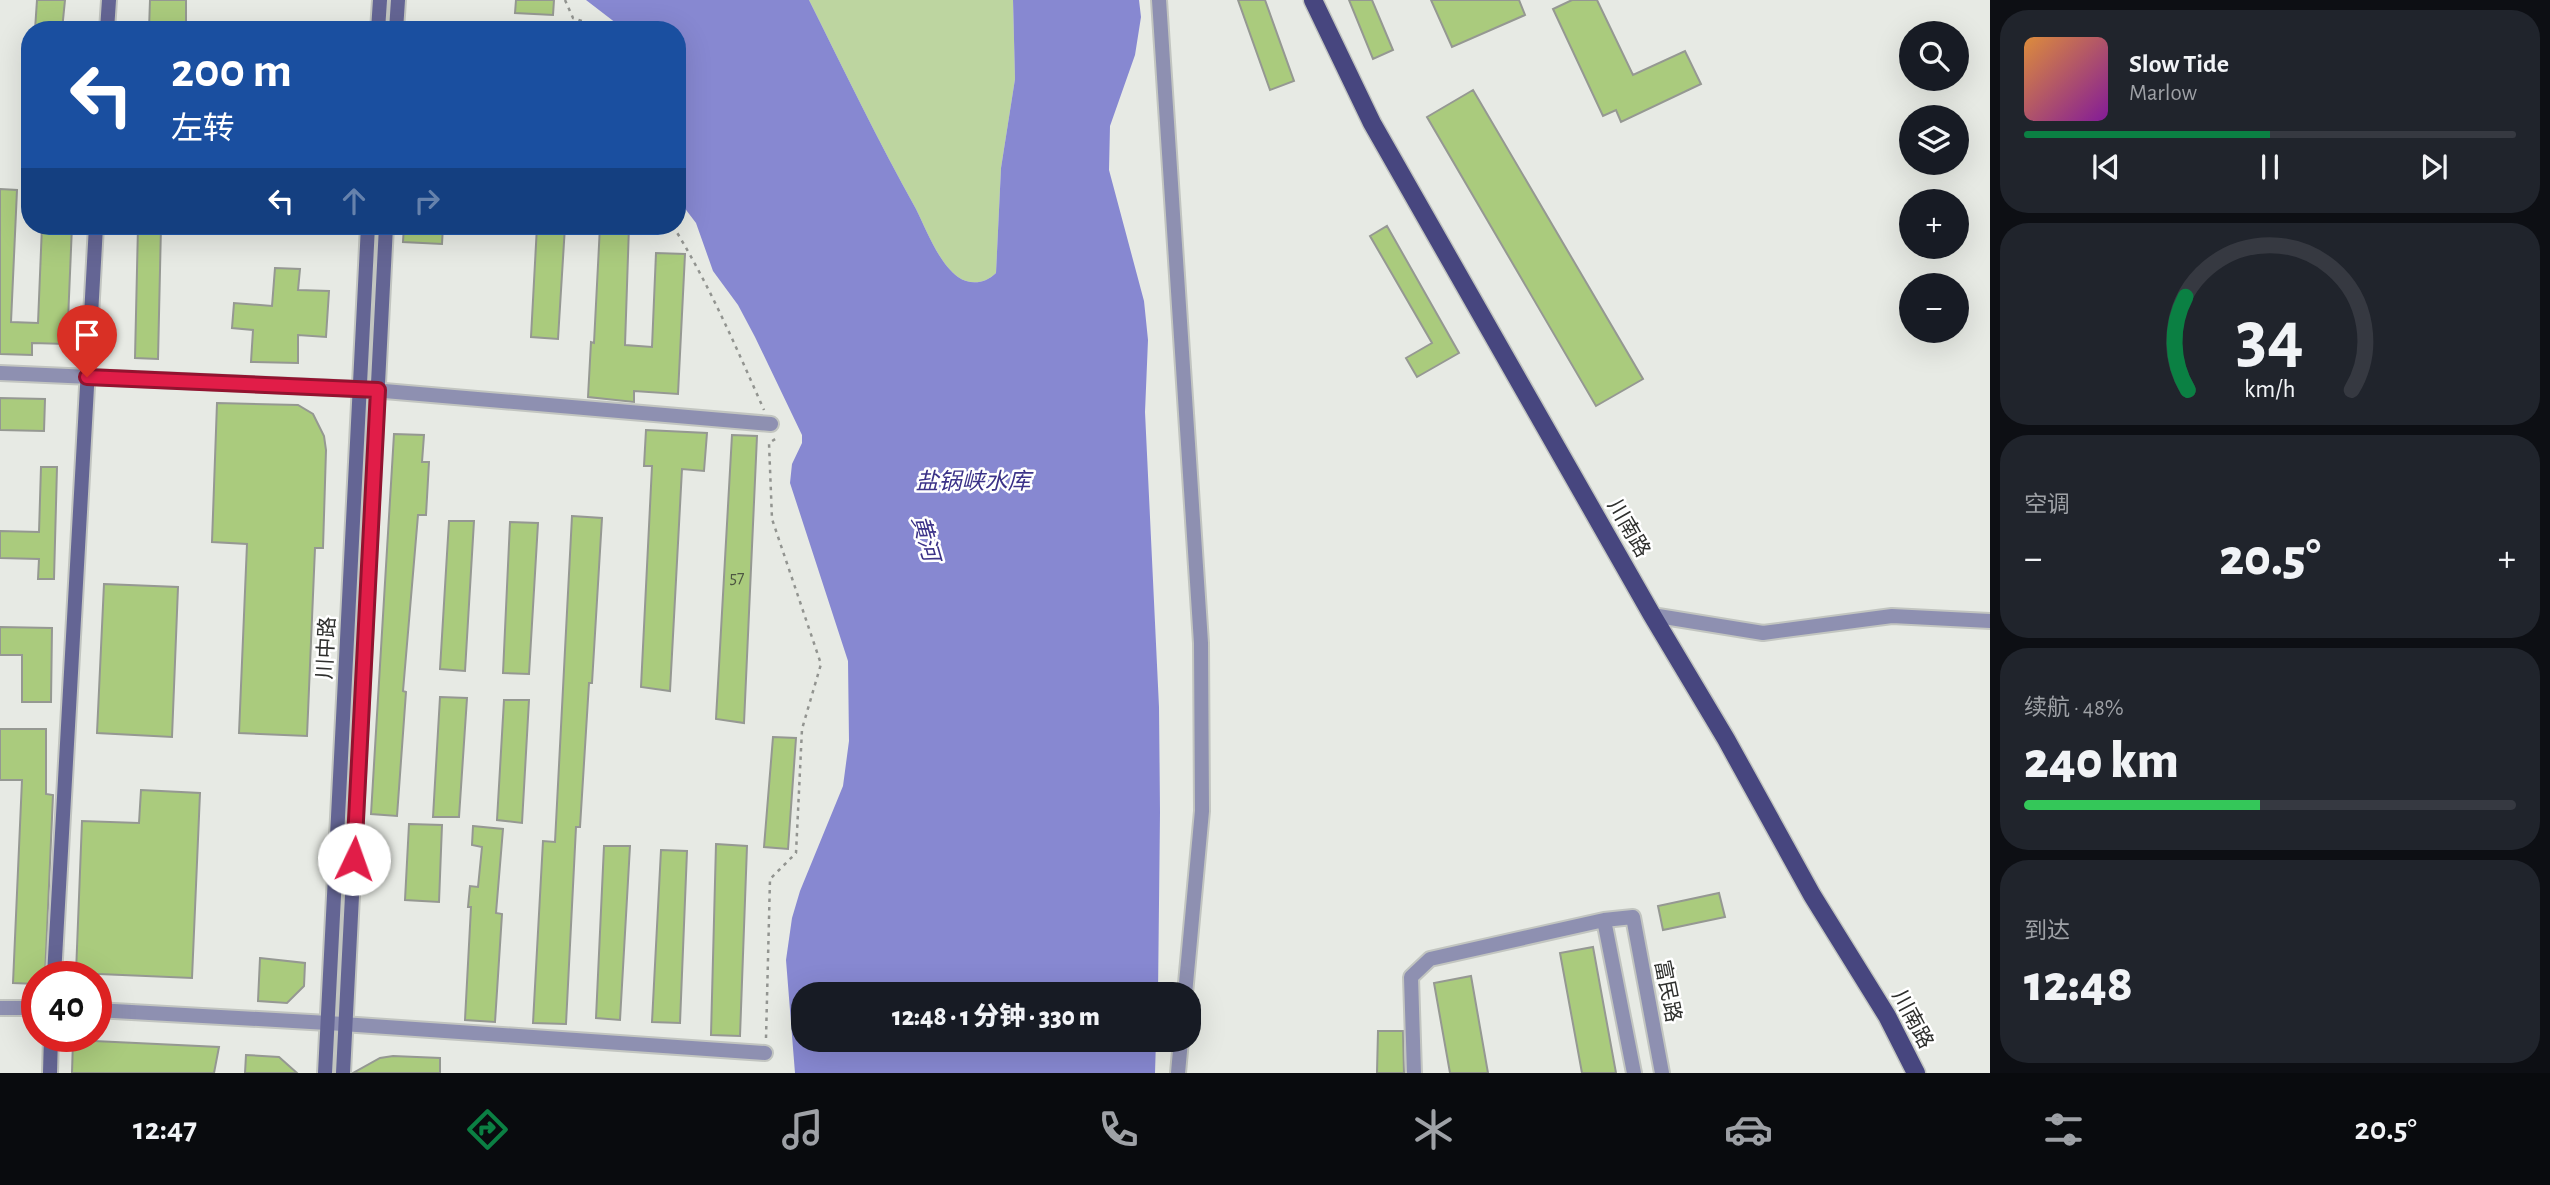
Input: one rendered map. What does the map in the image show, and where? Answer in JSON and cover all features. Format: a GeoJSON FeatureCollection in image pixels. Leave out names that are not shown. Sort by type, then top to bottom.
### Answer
{"type":"FeatureCollection","features":[{"type":"Feature","properties":{"kind":"main road","name":"川南路"},"geometry":{"type":"LineString","coordinates":[[1312,0],[1372,123],[1652,615],[1726,739],[1812,895],[1887,1016],[1916,1073]]}},
{"type":"Feature","properties":{"kind":"street"},"geometry":{"type":"LineString","coordinates":[[107,21],[108,0]]}},
{"type":"Feature","properties":{"kind":"street"},"geometry":{"type":"LineString","coordinates":[[379,21],[380,0]]}},
{"type":"Feature","properties":{"kind":"street"},"geometry":{"type":"LineString","coordinates":[[397,21],[398,0]]}},
{"type":"Feature","properties":{"kind":"street"},"geometry":{"type":"LineString","coordinates":[[1159,0],[1201,643],[1202,811],[1186,982]]}},
{"type":"Feature","properties":{"kind":"street"},"geometry":{"type":"LineString","coordinates":[[55,961],[95,235]]}},
{"type":"Feature","properties":{"kind":"street","name":"川中路"},"geometry":{"type":"LineString","coordinates":[[325,1073],[368,235]]}},
{"type":"Feature","properties":{"kind":"street","name":"川中路"},"geometry":{"type":"LineString","coordinates":[[343,1073],[386,235]]}},
{"type":"Feature","properties":{"kind":"street"},"geometry":{"type":"LineString","coordinates":[[0,373],[378,390],[771,424]]}},
{"type":"Feature","properties":{"kind":"street"},"geometry":{"type":"LineString","coordinates":[[1652,615],[1763,633],[1892,617],[1990,621]]}},
{"type":"Feature","properties":{"kind":"street","name":"富民路"},"geometry":{"type":"LineString","coordinates":[[1604,920],[1633,917],[1662,1073]]}},
{"type":"Feature","properties":{"kind":"street"},"geometry":{"type":"LineString","coordinates":[[1414,1073],[1411,977],[1421,965],[1430,959],[1604,920],[1634,1073]]}},
{"type":"Feature","properties":{"kind":"street"},"geometry":{"type":"LineString","coordinates":[[0,1008],[21,1008]]}},
{"type":"Feature","properties":{"kind":"street"},"geometry":{"type":"LineString","coordinates":[[112,1011],[765,1053]]}},
{"type":"Feature","properties":{"kind":"street"},"geometry":{"type":"LineString","coordinates":[[50,1073],[51,1052]]}},
{"type":"Feature","properties":{"kind":"street"},"geometry":{"type":"LineString","coordinates":[[1178,1073],[1180,1052]]}},
{"type":"Feature","properties":{"kind":"path"},"geometry":{"type":"LineString","coordinates":[[565,0],[573,18],[582,21]]}},
{"type":"Feature","properties":{"kind":"path"},"geometry":{"type":"LineString","coordinates":[[679,235],[720,313],[777,438],[769,443],[772,519],[821,664],[802,729],[796,853],[770,879],[765,1053]]}},
{"type":"Feature","properties":{"kind":"green space"},"geometry":{"type":"Polygon","coordinates":[[[809,0],[1013,0],[1015,79],[1001,168],[996,273],[992,276],[983,281],[968,282],[951,271],[939,255],[809,0]]]}},
{"type":"Feature","properties":{"kind":"water","name":"盐锅峡水库"},"geometry":{"type":"Polygon","coordinates":[[[586,0],[809,0],[939,255],[958,277],[973,282],[983,281],[996,273],[1001,168],[1015,79],[1013,0],[1139,0],[1141,17],[1135,55],[1110,126],[1109,170],[1144,301],[1148,340],[1145,412],[1159,707],[1158,982],[791,982],[791,1023],[786,960],[792,918],[800,891],[843,786],[849,741],[848,661],[790,483],[792,464],[802,443],[802,435],[738,305],[713,271],[696,223],[686,210],[686,21],[613,21],[586,0]]]}},
{"type":"Feature","properties":{"kind":"water","name":"盐锅峡水库"},"geometry":{"type":"Polygon","coordinates":[[[793,1052],[1156,1052],[1155,1073],[795,1073],[793,1052]]]}},
{"type":"Feature","properties":{"kind":"building"},"geometry":{"type":"Polygon","coordinates":[[[37,0],[65,0],[63,21],[36,21],[37,0]]]}},
{"type":"Feature","properties":{"kind":"building"},"geometry":{"type":"Polygon","coordinates":[[[150,0],[186,0],[186,21],[149,21],[150,0]]]}},
{"type":"Feature","properties":{"kind":"building"},"geometry":{"type":"Polygon","coordinates":[[[516,0],[554,0],[553,15],[515,13],[516,0]]]}},
{"type":"Feature","properties":{"kind":"building"},"geometry":{"type":"Polygon","coordinates":[[[1238,0],[1265,0],[1294,81],[1270,90],[1238,0]]]}},
{"type":"Feature","properties":{"kind":"building"},"geometry":{"type":"Polygon","coordinates":[[[1349,0],[1372,0],[1393,50],[1373,59],[1349,0]]]}},
{"type":"Feature","properties":{"kind":"building"},"geometry":{"type":"Polygon","coordinates":[[[1431,0],[1519,0],[1525,15],[1452,47],[1431,0]]]}},
{"type":"Feature","properties":{"kind":"building"},"geometry":{"type":"Polygon","coordinates":[[[1572,0],[1597,0],[1633,75],[1685,51],[1701,84],[1621,122],[1616,110],[1603,116],[1553,9],[1572,0]]]}},
{"type":"Feature","properties":{"kind":"building"},"geometry":{"type":"Polygon","coordinates":[[[1473,90],[1643,379],[1596,406],[1427,117],[1473,90]]]}},
{"type":"Feature","properties":{"kind":"building"},"geometry":{"type":"Polygon","coordinates":[[[0,189],[17,190],[11,322],[38,323],[42,235],[72,235],[67,344],[32,343],[32,355],[0,354],[0,189]]]}},
{"type":"Feature","properties":{"kind":"building"},"geometry":{"type":"Polygon","coordinates":[[[1387,226],[1459,353],[1417,377],[1406,358],[1432,343],[1370,236],[1387,226]]]}},
{"type":"Feature","properties":{"kind":"building"},"geometry":{"type":"Polygon","coordinates":[[[138,235],[161,235],[158,359],[135,358],[138,235]]]}},
{"type":"Feature","properties":{"kind":"building"},"geometry":{"type":"Polygon","coordinates":[[[403,235],[442,235],[442,244],[403,242],[403,235]]]}},
{"type":"Feature","properties":{"kind":"building"},"geometry":{"type":"Polygon","coordinates":[[[537,235],[564,235],[558,339],[531,337],[537,235]]]}},
{"type":"Feature","properties":{"kind":"building"},"geometry":{"type":"Polygon","coordinates":[[[600,235],[629,235],[625,345],[652,347],[656,253],[685,254],[678,394],[634,391],[634,402],[588,397],[591,342],[594,343],[600,235]]]}},
{"type":"Feature","properties":{"kind":"building"},"geometry":{"type":"Polygon","coordinates":[[[275,268],[300,269],[298,290],[329,291],[326,337],[298,335],[298,363],[251,362],[253,330],[232,328],[234,303],[272,306],[275,268]]]}},
{"type":"Feature","properties":{"kind":"building"},"geometry":{"type":"Polygon","coordinates":[[[0,398],[45,399],[44,431],[0,430],[0,398]]]}},
{"type":"Feature","properties":{"kind":"building"},"geometry":{"type":"Polygon","coordinates":[[[217,403],[298,405],[313,414],[324,436],[326,450],[323,548],[315,548],[307,736],[239,733],[247,544],[212,542],[217,403]]]}},
{"type":"Feature","properties":{"kind":"building"},"geometry":{"type":"Polygon","coordinates":[[[646,430],[707,433],[704,471],[682,469],[670,691],[641,687],[652,466],[644,466],[646,430]]]}},
{"type":"Feature","properties":{"kind":"building"},"geometry":{"type":"Polygon","coordinates":[[[394,434],[424,435],[422,462],[429,462],[426,515],[418,515],[403,691],[406,692],[397,816],[371,814],[394,434]]]}},
{"type":"Feature","properties":{"kind":"building"},"geometry":{"type":"Polygon","coordinates":[[[732,435],[757,436],[744,723],[716,719],[732,435]]]}},
{"type":"Feature","properties":{"kind":"building"},"geometry":{"type":"Polygon","coordinates":[[[41,467],[57,467],[54,579],[38,579],[39,559],[0,558],[0,531],[39,532],[41,467]]]}},
{"type":"Feature","properties":{"kind":"building"},"geometry":{"type":"Polygon","coordinates":[[[572,516],[602,518],[580,827],[576,827],[566,1024],[533,1023],[543,841],[555,842],[572,516]]]}},
{"type":"Feature","properties":{"kind":"building"},"geometry":{"type":"Polygon","coordinates":[[[449,521],[474,521],[465,671],[440,669],[449,521]]]}},
{"type":"Feature","properties":{"kind":"building"},"geometry":{"type":"Polygon","coordinates":[[[510,522],[538,523],[529,674],[503,673],[510,522]]]}},
{"type":"Feature","properties":{"kind":"building"},"geometry":{"type":"Polygon","coordinates":[[[104,584],[178,587],[172,737],[97,733],[104,584]]]}},
{"type":"Feature","properties":{"kind":"building"},"geometry":{"type":"Polygon","coordinates":[[[0,627],[52,628],[51,702],[22,702],[22,655],[0,655],[0,627]]]}},
{"type":"Feature","properties":{"kind":"building"},"geometry":{"type":"Polygon","coordinates":[[[440,697],[467,698],[459,817],[433,817],[440,697]]]}},
{"type":"Feature","properties":{"kind":"building"},"geometry":{"type":"Polygon","coordinates":[[[504,700],[529,700],[522,823],[497,820],[504,700]]]}},
{"type":"Feature","properties":{"kind":"building"},"geometry":{"type":"Polygon","coordinates":[[[0,729],[46,729],[46,794],[53,795],[46,961],[21,961],[21,983],[13,983],[22,780],[0,780],[0,729]]]}},
{"type":"Feature","properties":{"kind":"building"},"geometry":{"type":"Polygon","coordinates":[[[773,737],[796,738],[788,849],[764,847],[773,737]]]}},
{"type":"Feature","properties":{"kind":"building"},"geometry":{"type":"Polygon","coordinates":[[[141,790],[200,793],[192,978],[112,975],[112,961],[76,961],[82,821],[139,823],[141,790]]]}},
{"type":"Feature","properties":{"kind":"building"},"geometry":{"type":"Polygon","coordinates":[[[409,824],[442,825],[439,902],[405,900],[409,824]]]}},
{"type":"Feature","properties":{"kind":"building"},"geometry":{"type":"Polygon","coordinates":[[[473,826],[503,829],[496,913],[502,914],[495,1022],[465,1020],[470,886],[478,887],[482,847],[472,845],[473,826]]]}},
{"type":"Feature","properties":{"kind":"building"},"geometry":{"type":"Polygon","coordinates":[[[716,844],[747,846],[740,1036],[711,1035],[716,844]]]}},
{"type":"Feature","properties":{"kind":"building"},"geometry":{"type":"Polygon","coordinates":[[[604,846],[630,846],[620,1020],[596,1018],[604,846]]]}},
{"type":"Feature","properties":{"kind":"building"},"geometry":{"type":"Polygon","coordinates":[[[661,850],[687,851],[680,1023],[652,1022],[661,850]]]}},
{"type":"Feature","properties":{"kind":"building"},"geometry":{"type":"Polygon","coordinates":[[[1719,893],[1725,917],[1663,930],[1658,906],[1719,893]]]}},
{"type":"Feature","properties":{"kind":"building"},"geometry":{"type":"Polygon","coordinates":[[[1593,947],[1616,1073],[1582,1073],[1560,953],[1593,947]]]}},
{"type":"Feature","properties":{"kind":"building"},"geometry":{"type":"Polygon","coordinates":[[[260,958],[305,963],[304,986],[287,1003],[258,1001],[260,958]]]}},
{"type":"Feature","properties":{"kind":"building"},"geometry":{"type":"Polygon","coordinates":[[[1471,976],[1488,1073],[1450,1073],[1434,983],[1471,976]]]}},
{"type":"Feature","properties":{"kind":"building"},"geometry":{"type":"Polygon","coordinates":[[[1378,1031],[1403,1031],[1404,1073],[1377,1073],[1378,1031]]]}},
{"type":"Feature","properties":{"kind":"building"},"geometry":{"type":"Polygon","coordinates":[[[112,1042],[219,1047],[214,1073],[72,1073],[73,1052],[112,1052],[112,1042]]]}},
{"type":"Feature","properties":{"kind":"building"},"geometry":{"type":"Polygon","coordinates":[[[246,1055],[279,1057],[297,1073],[245,1073],[246,1055]]]}},
{"type":"Feature","properties":{"kind":"building"},"geometry":{"type":"Polygon","coordinates":[[[380,1058],[440,1058],[440,1073],[353,1073],[380,1058]]]}},
{"type":"Feature","properties":{"kind":"route"},"geometry":{"type":"LineString","coordinates":[[87,377],[378,390],[354,859]]}},
{"type":"Feature","properties":{"kind":"water label","name":"黄河"},"geometry":{"type":"Point","coordinates":[926,538]}}]}
